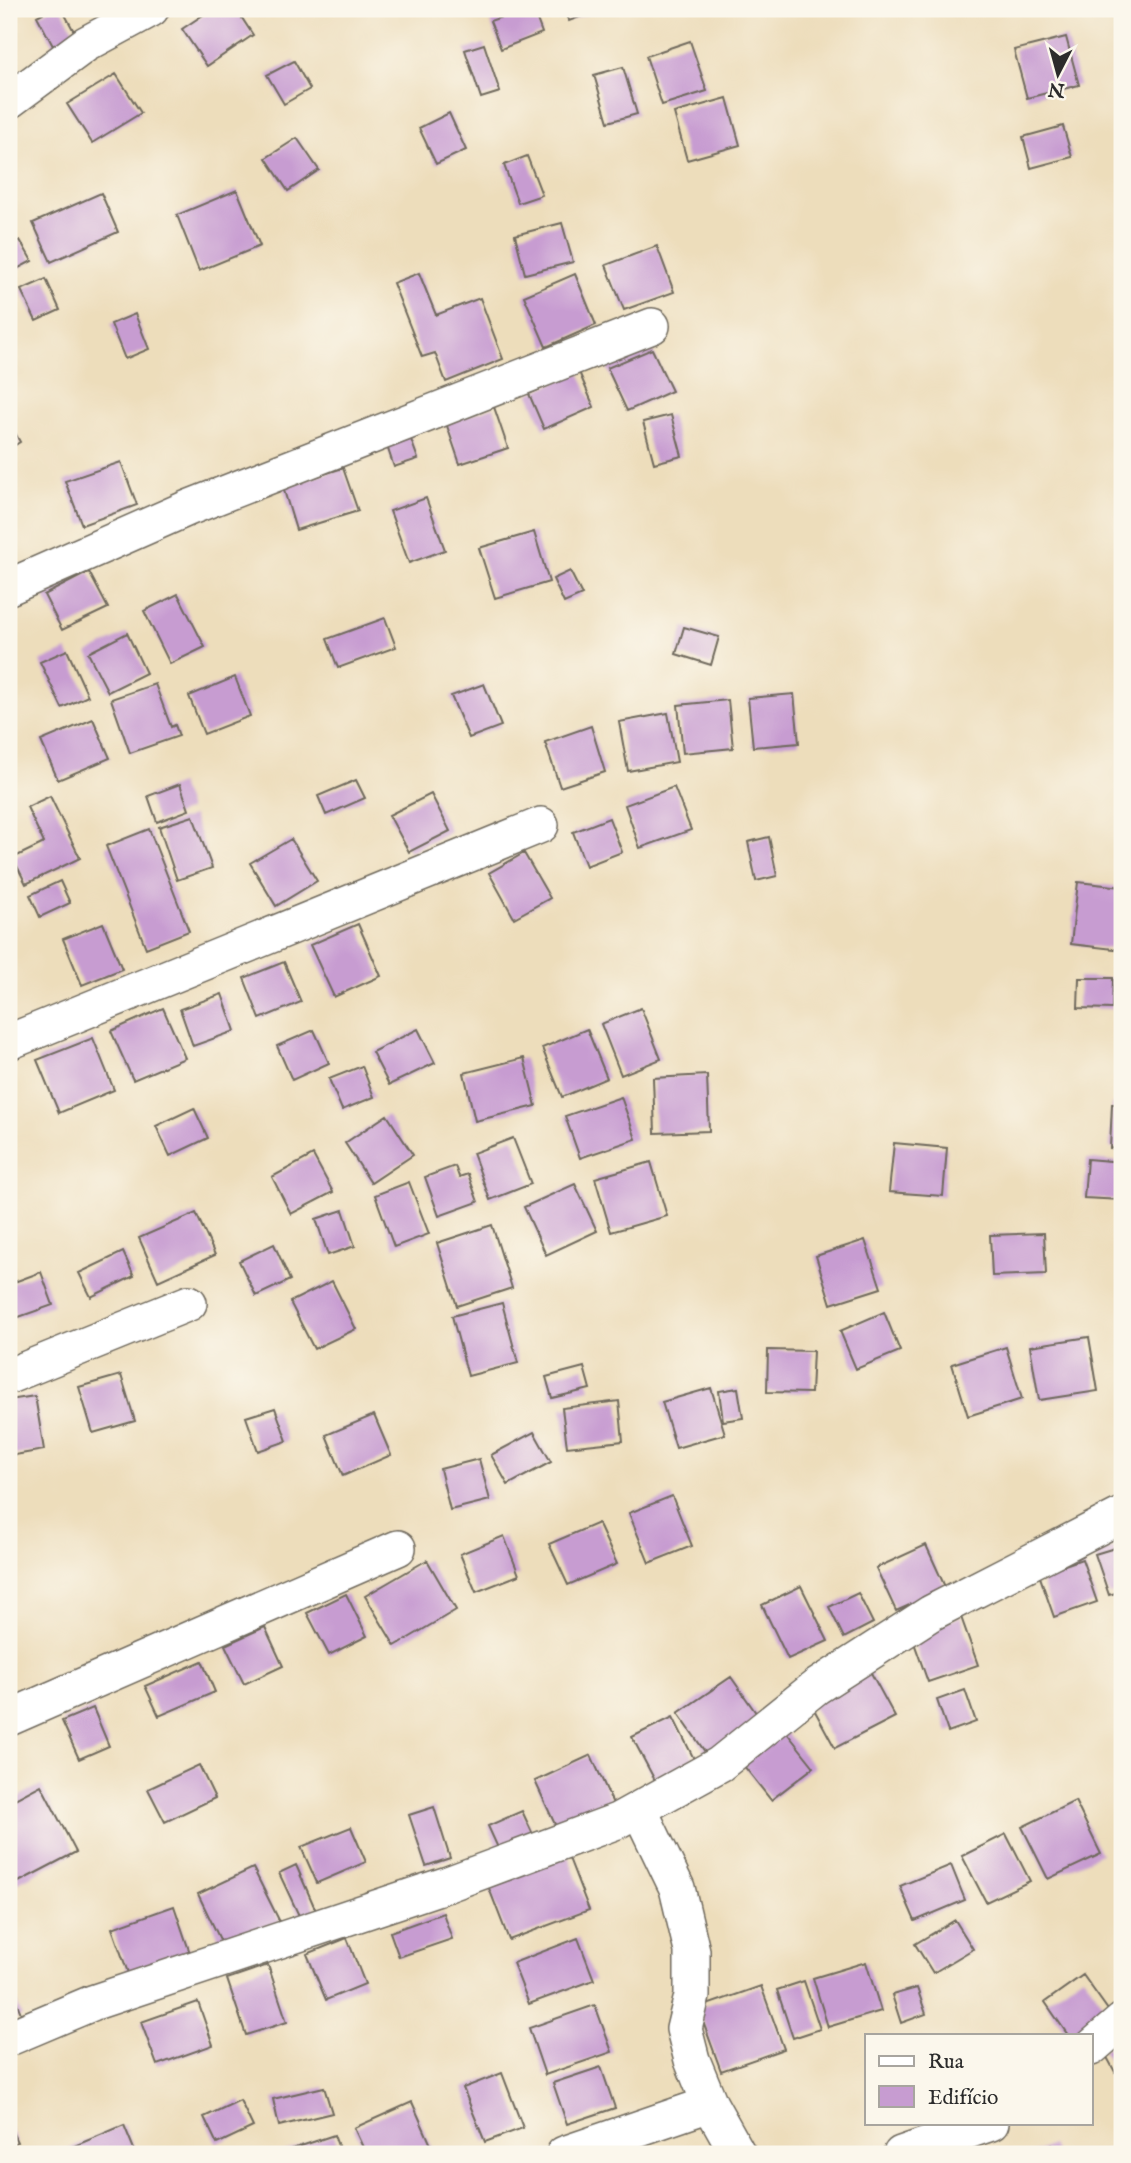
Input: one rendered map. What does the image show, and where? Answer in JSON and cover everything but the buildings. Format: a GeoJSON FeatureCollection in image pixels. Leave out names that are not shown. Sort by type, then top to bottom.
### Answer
{"type":"FeatureCollection","features":[{"type":"Feature","properties":{"kind":"street"},"geometry":{"type":"LineString","coordinates":[[9,101],[86,44],[151,9]]}},
{"type":"Feature","properties":{"kind":"street"},"geometry":{"type":"LineString","coordinates":[[9,587],[188,508],[652,326]]}},
{"type":"Feature","properties":{"kind":"street"},"geometry":{"type":"LineString","coordinates":[[9,1042],[541,825]]}},
{"type":"Feature","properties":{"kind":"street"},"geometry":{"type":"LineString","coordinates":[[9,1376],[189,1303]]}},
{"type":"Feature","properties":{"kind":"street"},"geometry":{"type":"LineString","coordinates":[[9,2038],[92,2003],[448,1884],[617,1821],[720,1764],[816,1687],[931,1614],[1122,1515]]}},
{"type":"Feature","properties":{"kind":"street"},"geometry":{"type":"LineString","coordinates":[[9,1718],[398,1548]]}},
{"type":"Feature","properties":{"kind":"street"},"geometry":{"type":"LineString","coordinates":[[639,1810],[677,1888],[692,1951],[692,1996],[684,2029],[692,2060],[710,2104],[738,2154]]}},
{"type":"Feature","properties":{"kind":"street"},"geometry":{"type":"LineString","coordinates":[[1092,2047],[1122,2021]]}},
{"type":"Feature","properties":{"kind":"street"},"geometry":{"type":"LineString","coordinates":[[564,2154],[710,2104]]}},
{"type":"Feature","properties":{"kind":"street"},"geometry":{"type":"LineString","coordinates":[[901,2154],[987,2124]]}}]}
